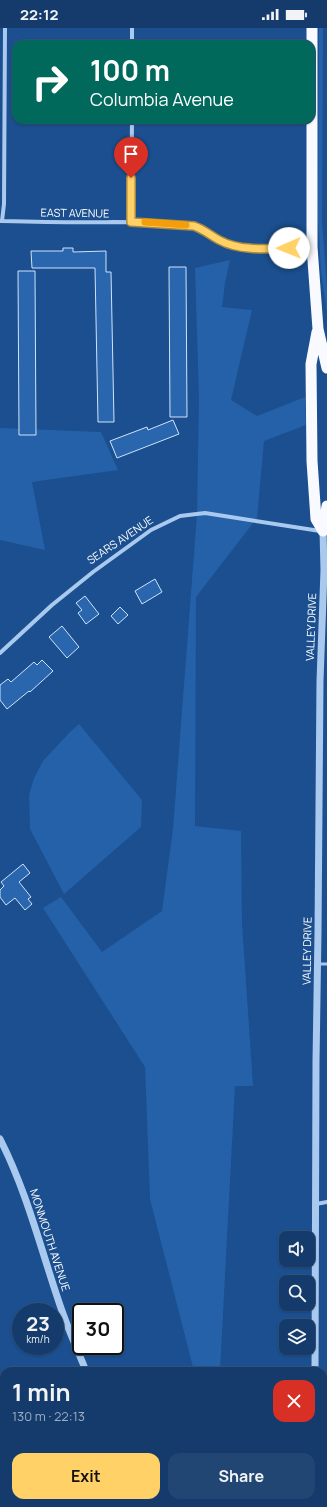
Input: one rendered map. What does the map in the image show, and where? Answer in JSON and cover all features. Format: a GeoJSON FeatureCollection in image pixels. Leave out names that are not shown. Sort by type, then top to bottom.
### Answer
{"type":"FeatureCollection","features":[{"type":"Feature","properties":{"kind":"highway"},"geometry":{"type":"LineString","coordinates":[[312,28],[312,40]]}},
{"type":"Feature","properties":{"kind":"highway"},"geometry":{"type":"LineString","coordinates":[[312,124],[312,247],[318,329],[327,368]]}},
{"type":"Feature","properties":{"kind":"highway"},"geometry":{"type":"LineString","coordinates":[[318,329],[311,364],[312,461],[316,519],[325,531]]}},
{"type":"Feature","properties":{"kind":"highway"},"geometry":{"type":"LineString","coordinates":[[325,531],[327,506]]}},
{"type":"Feature","properties":{"kind":"street"},"geometry":{"type":"LineString","coordinates":[[1,221],[4,204],[5,28]]}},
{"type":"Feature","properties":{"kind":"street"},"geometry":{"type":"LineString","coordinates":[[132,28],[132,40]]}},
{"type":"Feature","properties":{"kind":"street"},"geometry":{"type":"LineString","coordinates":[[131,222],[132,124]]}},
{"type":"Feature","properties":{"kind":"street","name":"EAST AVENUE"},"geometry":{"type":"LineString","coordinates":[[1,221],[131,222],[194,226],[232,246],[248,248],[312,247]]}},
{"type":"Feature","properties":{"kind":"street","name":"SEARS AVENUE"},"geometry":{"type":"LineString","coordinates":[[0,653],[52,605],[93,572],[151,530],[180,516],[205,513],[325,531]]}},
{"type":"Feature","properties":{"kind":"street","name":"VALLEY DRIVE"},"geometry":{"type":"LineString","coordinates":[[315,1367],[316,1062],[320,681],[325,531]]}},
{"type":"Feature","properties":{"kind":"street","name":"MONMOUTH AVENUE"},"geometry":{"type":"LineString","coordinates":[[0,1139],[3,1150],[24,1195],[62,1312],[84,1367]]}},
{"type":"Feature","properties":{"kind":"street"},"geometry":{"type":"LineString","coordinates":[[316,1204],[327,1202]]}},
{"type":"Feature","properties":{"kind":"lane"},"geometry":{"type":"LineString","coordinates":[[318,964],[327,964]]}},
{"type":"Feature","properties":{"kind":"shaded area"},"geometry":{"type":"Polygon","coordinates":[[[319,28],[323,28],[322,221],[327,287],[327,314],[321,271],[318,221],[319,28]]]}},
{"type":"Feature","properties":{"kind":"shaded area"},"geometry":{"type":"Polygon","coordinates":[[[230,260],[222,307],[252,310],[231,400],[257,416],[305,397],[306,425],[264,441],[257,518],[196,597],[195,826],[241,831],[242,923],[253,1086],[235,1086],[220,1367],[193,1367],[150,1199],[145,1067],[43,908],[61,897],[102,952],[162,911],[173,829],[197,514],[199,398],[195,268],[230,260]]]}},
{"type":"Feature","properties":{"kind":"shaded area"},"geometry":{"type":"Polygon","coordinates":[[[0,428],[101,432],[118,470],[32,482],[45,550],[0,540],[0,428]]]}},
{"type":"Feature","properties":{"kind":"shaded area"},"geometry":{"type":"Polygon","coordinates":[[[79,724],[142,800],[141,827],[64,894],[30,829],[29,795],[34,778],[43,761],[79,724]]]}},
{"type":"Feature","properties":{"kind":"building"},"geometry":{"type":"Polygon","coordinates":[[[63,248],[73,248],[73,252],[106,251],[106,272],[111,272],[114,422],[98,422],[95,268],[32,268],[31,251],[63,251],[63,248]]]}},
{"type":"Feature","properties":{"kind":"building"},"geometry":{"type":"Polygon","coordinates":[[[169,267],[186,267],[187,417],[170,417],[169,267]]]}},
{"type":"Feature","properties":{"kind":"building"},"geometry":{"type":"Polygon","coordinates":[[[18,271],[35,271],[36,435],[19,435],[18,271]]]}},
{"type":"Feature","properties":{"kind":"building"},"geometry":{"type":"Polygon","coordinates":[[[173,420],[179,434],[117,458],[110,441],[147,427],[148,430],[173,420]]]}},
{"type":"Feature","properties":{"kind":"building"},"geometry":{"type":"Polygon","coordinates":[[[155,579],[162,592],[142,604],[135,591],[155,579]]]}},
{"type":"Feature","properties":{"kind":"building"},"geometry":{"type":"Polygon","coordinates":[[[85,596],[99,614],[86,624],[78,613],[82,610],[76,603],[85,596]]]}},
{"type":"Feature","properties":{"kind":"building"},"geometry":{"type":"Polygon","coordinates":[[[120,607],[128,615],[118,624],[111,616],[120,607]]]}},
{"type":"Feature","properties":{"kind":"building"},"geometry":{"type":"Polygon","coordinates":[[[62,626],[79,647],[67,658],[49,637],[62,626]]]}},
{"type":"Feature","properties":{"kind":"building"},"geometry":{"type":"Polygon","coordinates":[[[42,660],[53,671],[30,692],[29,691],[7,709],[0,700],[0,685],[8,679],[11,682],[34,662],[37,665],[42,660]]]}},
{"type":"Feature","properties":{"kind":"building"},"geometry":{"type":"Polygon","coordinates":[[[23,864],[30,873],[19,882],[31,897],[28,899],[32,904],[25,910],[15,898],[6,905],[0,897],[0,890],[4,886],[1,882],[23,864]]]}},
{"type":"Feature","properties":{"kind":"slow traffic"},"geometry":{"type":"LineString","coordinates":[[145,222],[186,225]]}},
{"type":"Feature","properties":{"kind":"route"},"geometry":{"type":"LineString","coordinates":[[131,178],[131,222],[194,226],[232,246],[248,248],[289,248]]}}]}
